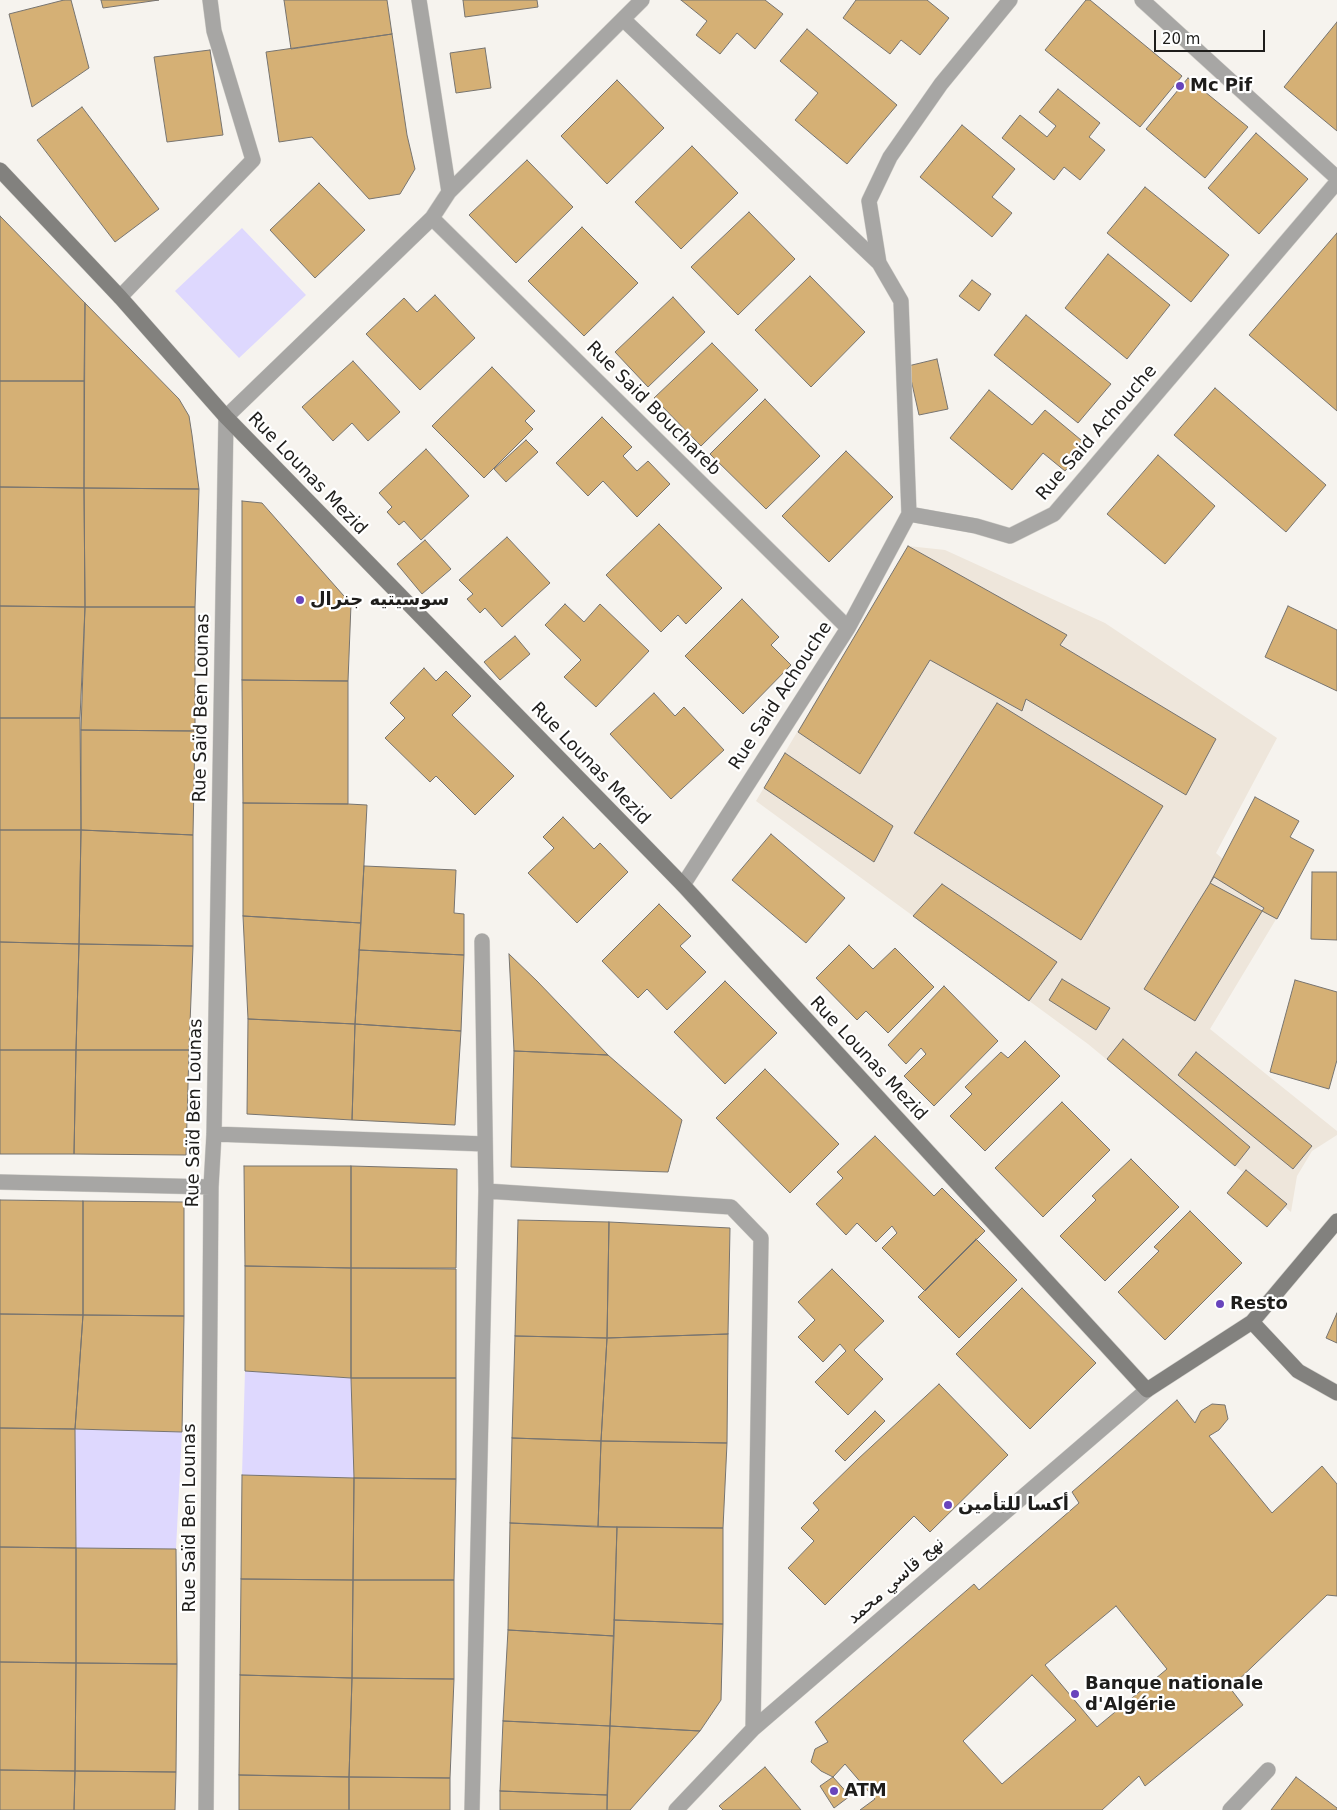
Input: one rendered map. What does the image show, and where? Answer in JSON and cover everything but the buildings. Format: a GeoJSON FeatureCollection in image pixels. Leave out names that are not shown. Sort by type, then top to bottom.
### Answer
{"type":"FeatureCollection","features":[{"type":"Feature","properties":{"kind":"street"},"geometry":{"type":"LineString","coordinates":[[120,297],[254,160],[214,31],[210,0]]}},
{"type":"Feature","properties":{"kind":"street"},"geometry":{"type":"LineString","coordinates":[[419,0],[449,192]]}},
{"type":"Feature","properties":{"kind":"street"},"geometry":{"type":"LineString","coordinates":[[226,417],[432,218],[449,192],[642,0]]}},
{"type":"Feature","properties":{"kind":"street"},"geometry":{"type":"LineString","coordinates":[[879,263],[869,201],[890,157],[941,84],[1010,0]]}},
{"type":"Feature","properties":{"kind":"street"},"geometry":{"type":"LineString","coordinates":[[1142,0],[1337,178]]}},
{"type":"Feature","properties":{"kind":"street"},"geometry":{"type":"LineString","coordinates":[[624,20],[879,263],[901,301],[909,514]]}},
{"type":"Feature","properties":{"kind":"street","name":"Rue Lounas Mezid"},"geometry":{"type":"LineString","coordinates":[[0,170],[120,297],[226,417],[683,885],[1148,1390]]}},
{"type":"Feature","properties":{"kind":"street","name":"Rue Said Achouche"},"geometry":{"type":"LineString","coordinates":[[683,885],[848,628],[909,514],[976,526],[1010,536],[1054,514],[1337,182]]}},
{"type":"Feature","properties":{"kind":"street","name":"Rue Said Bouchareb"},"geometry":{"type":"LineString","coordinates":[[432,218],[848,628]]}},
{"type":"Feature","properties":{"kind":"street","name":"Rue Saïd Ben Lounas"},"geometry":{"type":"LineString","coordinates":[[206,1810],[211,1187],[214,1134],[226,417]]}},
{"type":"Feature","properties":{"kind":"street"},"geometry":{"type":"LineString","coordinates":[[472,1810],[486,1191],[482,941]]}},
{"type":"Feature","properties":{"kind":"street"},"geometry":{"type":"LineString","coordinates":[[214,1134],[485,1144]]}},
{"type":"Feature","properties":{"kind":"street"},"geometry":{"type":"LineString","coordinates":[[0,1182],[211,1187]]}},
{"type":"Feature","properties":{"kind":"street"},"geometry":{"type":"LineString","coordinates":[[486,1191],[731,1207],[761,1238],[753,1729]]}},
{"type":"Feature","properties":{"kind":"street"},"geometry":{"type":"LineString","coordinates":[[1148,1390],[1238,1329],[1252,1322],[1337,1221]]}},
{"type":"Feature","properties":{"kind":"street"},"geometry":{"type":"LineString","coordinates":[[1252,1322],[1298,1370],[1337,1393]]}},
{"type":"Feature","properties":{"kind":"street","name":"نهج قاسي محمد"},"geometry":{"type":"LineString","coordinates":[[676,1810],[753,1729],[1148,1390]]}},
{"type":"Feature","properties":{"kind":"street"},"geometry":{"type":"LineString","coordinates":[[1230,1810],[1268,1770]]}},
{"type":"Feature","properties":{"kind":"shaded area"},"geometry":{"type":"Polygon","coordinates":[[[242,228],[306,295],[239,358],[175,291],[242,228]]]}},
{"type":"Feature","properties":{"kind":"shaded area"},"geometry":{"type":"Polygon","coordinates":[[[908,546],[945,550],[1105,623],[1277,738],[1216,853],[1281,911],[1210,1029],[1337,1131],[1337,1135],[1312,1151],[1297,1176],[1291,1212],[1088,1044],[756,801],[908,546]]]}},
{"type":"Feature","properties":{"kind":"shaded area"},"geometry":{"type":"Polygon","coordinates":[[[245,1371],[351,1378],[354,1478],[242,1475],[245,1371]]]}},
{"type":"Feature","properties":{"kind":"shaded area"},"geometry":{"type":"Polygon","coordinates":[[[75,1429],[182,1432],[176,1549],[76,1548],[75,1429]]]}},
{"type":"Feature","properties":{"kind":"place","name":"Mc Pif"},"geometry":{"type":"Point","coordinates":[1180,86]}},
{"type":"Feature","properties":{"kind":"place","name":"سوسيتيه جنرال"},"geometry":{"type":"Point","coordinates":[300,600]}},
{"type":"Feature","properties":{"kind":"place","name":"Resto"},"geometry":{"type":"Point","coordinates":[1220,1304]}},
{"type":"Feature","properties":{"kind":"place","name":"أكسا للتأمين"},"geometry":{"type":"Point","coordinates":[948,1505]}},
{"type":"Feature","properties":{"kind":"place","name":"Banque nationale d'Algérie"},"geometry":{"type":"Point","coordinates":[1075,1694]}},
{"type":"Feature","properties":{"kind":"place","name":"ATM"},"geometry":{"type":"Point","coordinates":[834,1791]}}]}
